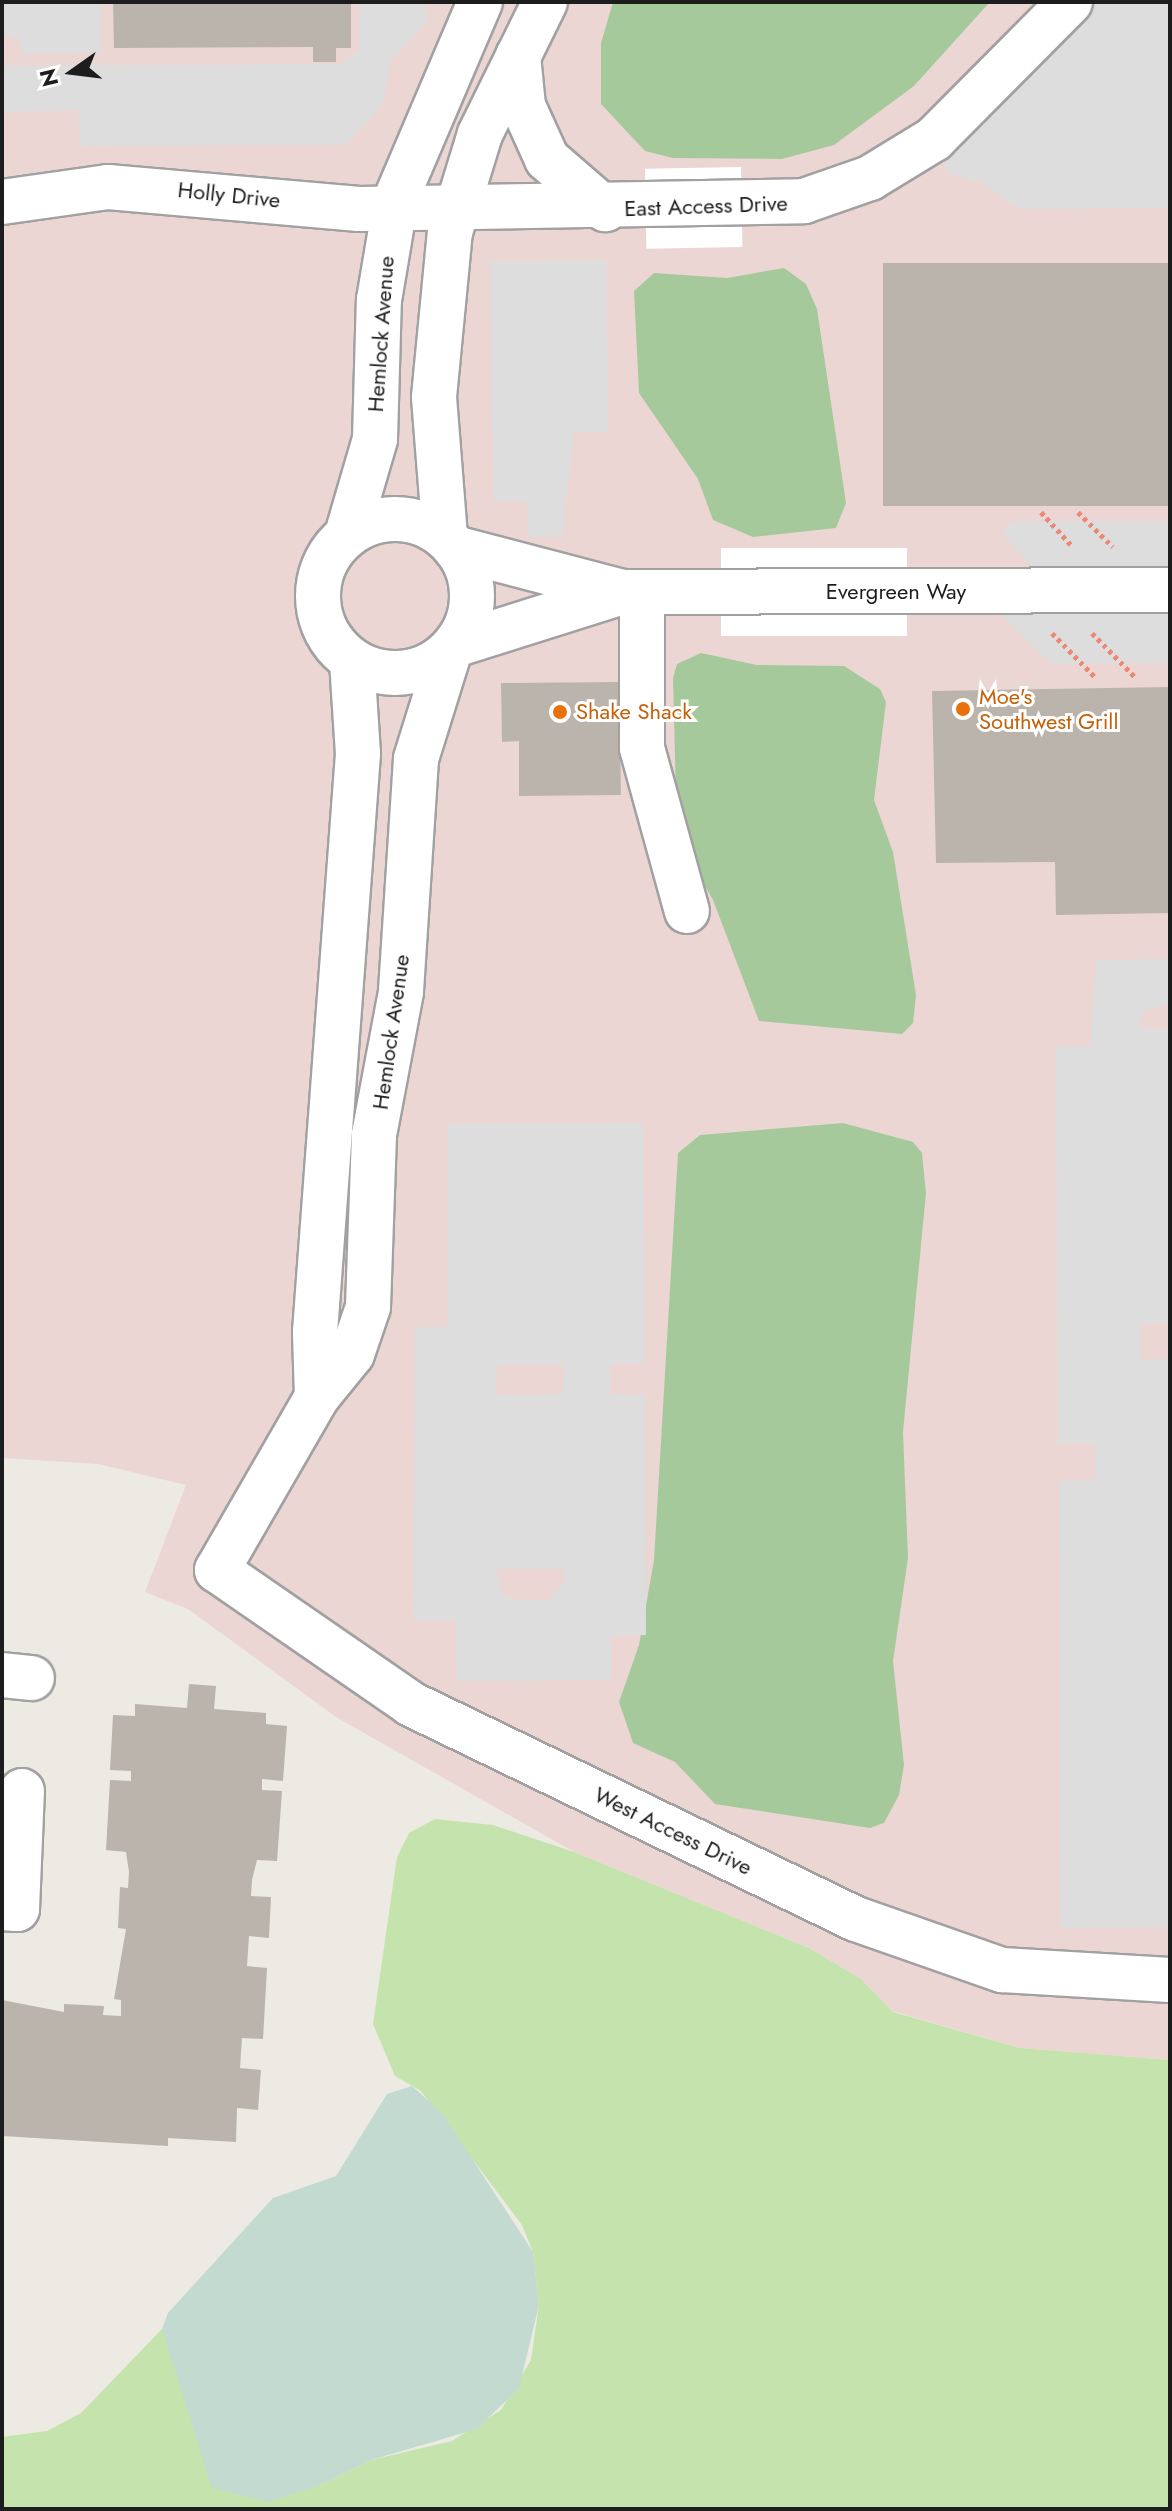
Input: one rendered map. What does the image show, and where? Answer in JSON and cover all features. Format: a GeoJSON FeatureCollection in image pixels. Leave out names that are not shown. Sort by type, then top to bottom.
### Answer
{"type":"FeatureCollection","features":[{"type":"Feature","properties":{"kind":"street","name":"Hemlock Avenue"},"geometry":{"type":"LineString","coordinates":[[347,535],[375,439],[379,300],[395,205],[480,2]]}},
{"type":"Feature","properties":{"kind":"street"},"geometry":{"type":"LineString","coordinates":[[450,542],[419,522],[389,518],[347,535],[328,557],[318,599],[331,640],[352,661],[392,674],[453,650],[472,590],[450,542],[434,397],[456,207],[480,134],[545,2]]}},
{"type":"Feature","properties":{"kind":"street","name":"East Access Drive"},"geometry":{"type":"LineString","coordinates":[[456,207],[625,209],[742,206],[815,198],[904,160],[960,115],[1070,2]]}},
{"type":"Feature","properties":{"kind":"street","name":"East Access Drive"},"geometry":{"type":"LineString","coordinates":[[518,56],[523,106],[547,159],[625,209]]}},
{"type":"Feature","properties":{"kind":"street","name":"Holly Drive"},"geometry":{"type":"LineString","coordinates":[[2,202],[108,187],[359,209],[395,205],[456,207]]}},
{"type":"Feature","properties":{"kind":"street","name":"Evergreen Way"},"geometry":{"type":"LineString","coordinates":[[450,542],[633,592],[1170,590]]}},
{"type":"Feature","properties":{"kind":"street"},"geometry":{"type":"LineString","coordinates":[[633,592],[642,748],[687,911]]}},
{"type":"Feature","properties":{"kind":"street","name":"Evergreen Way"},"geometry":{"type":"LineString","coordinates":[[453,650],[633,592]]}},
{"type":"Feature","properties":{"kind":"street","name":"Hemlock Avenue"},"geometry":{"type":"LineString","coordinates":[[217,1570],[317,1397],[352,1354],[368,1307],[374,1135],[401,992],[416,759],[453,650]]}},
{"type":"Feature","properties":{"kind":"street"},"geometry":{"type":"LineString","coordinates":[[317,1397],[315,1332],[358,754],[352,661]]}},
{"type":"Feature","properties":{"kind":"street","name":"West Access Drive"},"geometry":{"type":"LineString","coordinates":[[217,1570],[411,1704],[895,1936],[1002,1970],[1170,1980]]}},
{"type":"Feature","properties":{"kind":"street"},"geometry":{"type":"LineString","coordinates":[[2,1908],[17,1909],[22,1791]]}},
{"type":"Feature","properties":{"kind":"shaded area"},"geometry":{"type":"Polygon","coordinates":[[[2,2],[613,2],[601,43],[601,104],[645,150],[914,86],[990,2],[1170,2],[1170,2060],[1020,2048],[892,2011],[861,1979],[809,1948],[574,1852],[336,1717],[188,1609],[145,1592],[186,1485],[98,1464],[2,1458],[2,2]]]}},
{"type":"Feature","properties":{"kind":"shaded area"},"geometry":{"type":"Polygon","coordinates":[[[2,2],[101,2],[101,53],[22,54],[18,38],[2,35],[2,2]]]}},
{"type":"Feature","properties":{"kind":"shaded area"},"geometry":{"type":"Polygon","coordinates":[[[359,2],[426,2],[426,24],[390,62],[383,104],[345,145],[80,146],[79,110],[2,112],[2,66],[341,64],[359,50],[359,2]]]}},
{"type":"Feature","properties":{"kind":"shaded area"},"geometry":{"type":"Polygon","coordinates":[[[1035,2],[1170,2],[1170,208],[1019,209],[984,184],[948,173],[929,114],[1035,2]]]}},
{"type":"Feature","properties":{"kind":"shaded area"},"geometry":{"type":"Polygon","coordinates":[[[607,260],[608,432],[574,432],[562,537],[528,537],[527,502],[493,501],[490,261],[607,260]]]}},
{"type":"Feature","properties":{"kind":"shaded area"},"geometry":{"type":"Polygon","coordinates":[[[1013,521],[1170,521],[1170,663],[1051,664],[1004,617],[1001,570],[1032,568],[1002,532],[1013,521]]]}},
{"type":"Feature","properties":{"kind":"shaded area"},"geometry":{"type":"Polygon","coordinates":[[[1170,959],[1170,1004],[1144,1011],[1138,1029],[1170,1029],[1170,1323],[1140,1324],[1141,1359],[1170,1359],[1170,1927],[1060,1928],[1059,1481],[1095,1480],[1095,1443],[1058,1444],[1056,1047],[1090,1046],[1096,960],[1170,959]]]}},
{"type":"Feature","properties":{"kind":"shaded area"},"geometry":{"type":"Polygon","coordinates":[[[643,1123],[645,1363],[610,1365],[610,1394],[645,1395],[646,1635],[611,1636],[611,1680],[457,1681],[456,1620],[414,1620],[415,1328],[448,1326],[448,1124],[643,1123]],[[563,1364],[497,1365],[496,1395],[563,1394],[563,1364]],[[496,1569],[502,1594],[515,1600],[549,1600],[565,1582],[563,1569],[496,1569]]]}},
{"type":"Feature","properties":{"kind":"green space"},"geometry":{"type":"Polygon","coordinates":[[[613,2],[990,2],[914,86],[834,145],[782,159],[673,158],[645,151],[601,104],[601,43],[613,2]]]}},
{"type":"Feature","properties":{"kind":"green space"},"geometry":{"type":"Polygon","coordinates":[[[784,268],[806,284],[817,309],[846,503],[836,528],[753,537],[713,520],[698,479],[639,393],[634,291],[654,273],[727,278],[784,268]]]}},
{"type":"Feature","properties":{"kind":"green space"},"geometry":{"type":"Polygon","coordinates":[[[701,653],[757,665],[844,666],[880,689],[886,702],[874,800],[893,852],[916,995],[913,1023],[902,1034],[759,1021],[713,900],[677,836],[673,678],[677,664],[701,653]]]}},
{"type":"Feature","properties":{"kind":"green space"},"geometry":{"type":"Polygon","coordinates":[[[843,1123],[913,1142],[922,1153],[926,1193],[903,1432],[908,1558],[893,1661],[904,1765],[899,1795],[884,1823],[870,1828],[715,1804],[675,1762],[633,1743],[619,1702],[639,1645],[654,1560],[678,1153],[700,1135],[843,1123]]]}},
{"type":"Feature","properties":{"kind":"green space"},"geometry":{"type":"Polygon","coordinates":[[[435,1819],[493,1825],[574,1852],[809,1948],[861,1979],[893,2012],[1020,2048],[1170,2060],[1170,2509],[2,2509],[2,2437],[47,2431],[81,2413],[162,2329],[320,2485],[371,2460],[452,2441],[501,2410],[531,2360],[539,2305],[533,2252],[522,2225],[421,2091],[395,2076],[373,2024],[397,1857],[409,1833],[435,1819]]]}},
{"type":"Feature","properties":{"kind":"green space"},"geometry":{"type":"Polygon","coordinates":[[[412,2086],[442,2113],[533,2252],[539,2305],[519,2388],[477,2429],[371,2460],[320,2485],[268,2502],[212,2488],[162,2329],[168,2313],[273,2198],[336,2176],[387,2094],[412,2086]]]}},
{"type":"Feature","properties":{"kind":"pier"},"geometry":{"type":"Polygon","coordinates":[[[741,167],[742,247],[646,249],[645,169],[741,167]]]}},
{"type":"Feature","properties":{"kind":"pier"},"geometry":{"type":"Polygon","coordinates":[[[721,548],[907,548],[907,636],[721,636],[721,548]]]}},
{"type":"Feature","properties":{"kind":"building"},"geometry":{"type":"Polygon","coordinates":[[[113,2],[351,2],[351,48],[336,48],[336,62],[313,62],[313,47],[114,48],[113,2]]]}},
{"type":"Feature","properties":{"kind":"building"},"geometry":{"type":"Polygon","coordinates":[[[883,263],[1170,263],[1170,506],[883,506],[883,263]]]}},
{"type":"Feature","properties":{"kind":"building","name":"Shake Shack"},"geometry":{"type":"Polygon","coordinates":[[[619,682],[621,795],[519,796],[519,741],[502,742],[501,683],[619,682]]]}},
{"type":"Feature","properties":{"kind":"building"},"geometry":{"type":"Polygon","coordinates":[[[1170,687],[1170,913],[1056,915],[1055,862],[936,863],[932,691],[1170,687]]]}},
{"type":"Feature","properties":{"kind":"building"},"geometry":{"type":"Polygon","coordinates":[[[189,1684],[216,1686],[214,1709],[266,1713],[266,1724],[287,1726],[283,1781],[262,1779],[262,1790],[282,1791],[277,1861],[257,1860],[252,1880],[251,1896],[271,1897],[269,1938],[249,1936],[247,1966],[267,1968],[263,2039],[242,2038],[240,2068],[261,2070],[258,2110],[237,2108],[236,2142],[168,2138],[168,2146],[2,2136],[2,2000],[64,2012],[64,2004],[104,2006],[103,2015],[121,2016],[121,2000],[114,1999],[126,1929],[118,1928],[120,1887],[128,1888],[129,1872],[126,1852],[106,1850],[110,1780],[131,1781],[131,1771],[110,1770],[113,1715],[135,1716],[135,1704],[187,1708],[189,1684]]]}},
{"type":"Feature","properties":{"kind":"place","name":"Moe's Southwest Grill"},"geometry":{"type":"Point","coordinates":[963,709]}},
{"type":"Feature","properties":{"kind":"place","name":"Shake Shack"},"geometry":{"type":"Point","coordinates":[560,712]}}]}
